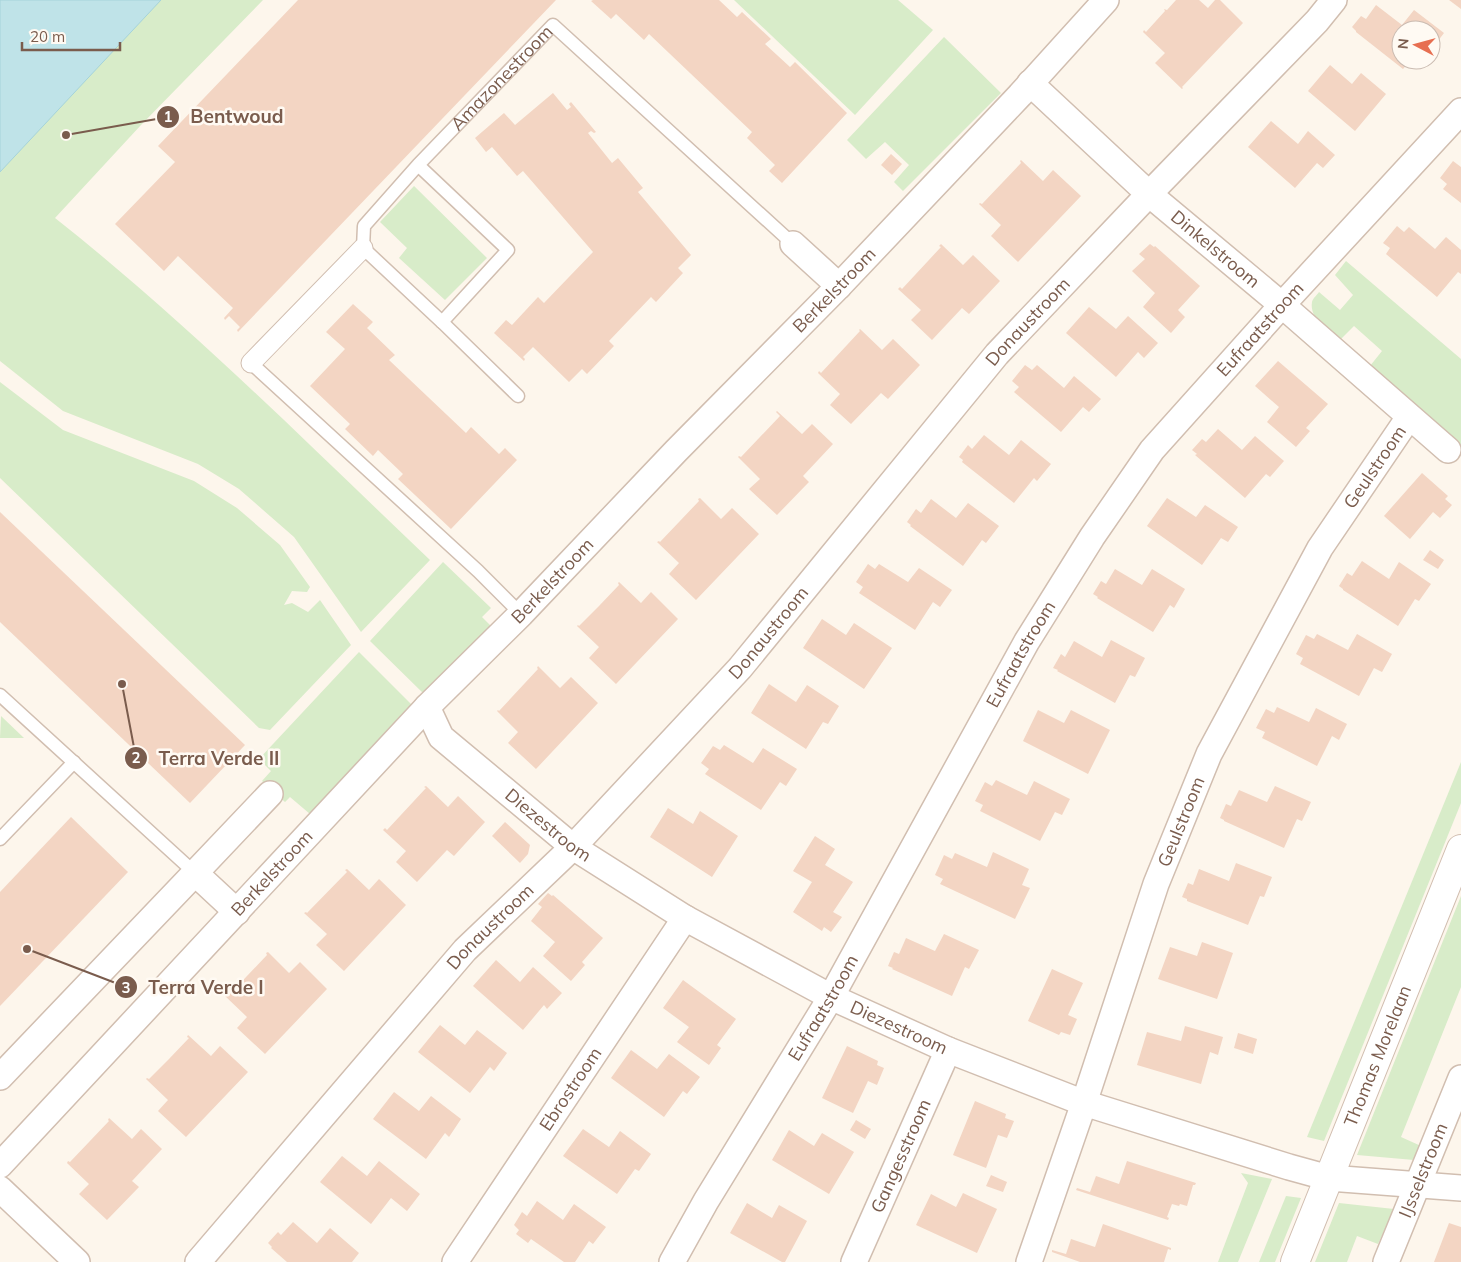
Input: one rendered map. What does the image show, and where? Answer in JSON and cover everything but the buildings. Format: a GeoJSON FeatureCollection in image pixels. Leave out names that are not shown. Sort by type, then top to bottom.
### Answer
{"type":"FeatureCollection","features":[{"type":"Feature","properties":{"kind":"street","name":"Berkelstroom"},"geometry":{"type":"LineString","coordinates":[[0,1165],[427,707],[521,614],[676,451],[839,286],[1106,0]]}},
{"type":"Feature","properties":{"kind":"street","name":"Donaustroom"},"geometry":{"type":"LineString","coordinates":[[198,1262],[466,950],[572,847],[740,668],[996,354],[1317,21],[1334,0]]}},
{"type":"Feature","properties":{"kind":"street","name":"Dinkelstroom"},"geometry":{"type":"LineString","coordinates":[[1030,83],[1149,194],[1282,305],[1448,450]]}},
{"type":"Feature","properties":{"kind":"street","name":"Eufraatstroom"},"geometry":{"type":"LineString","coordinates":[[672,1262],[706,1202],[831,997],[1027,641],[1092,537],[1152,450],[1282,305],[1461,111]]}},
{"type":"Feature","properties":{"kind":"street","name":"Amazonestroom"},"geometry":{"type":"LineString","coordinates":[[793,244],[839,286]]}},
{"type":"Feature","properties":{"kind":"street"},"geometry":{"type":"LineString","coordinates":[[251,363],[363,248]]}},
{"type":"Feature","properties":{"kind":"street","name":"Geulstroom"},"geometry":{"type":"LineString","coordinates":[[1029,1262],[1084,1104],[1156,884],[1209,754],[1320,548],[1409,417]]}},
{"type":"Feature","properties":{"kind":"street","name":"Diezestroom"},"geometry":{"type":"LineString","coordinates":[[427,707],[441,737],[572,847],[685,918],[831,997],[948,1050],[1084,1104],[1289,1167],[1329,1178],[1461,1188]]}},
{"type":"Feature","properties":{"kind":"street"},"geometry":{"type":"LineString","coordinates":[[0,1077],[270,794]]}},
{"type":"Feature","properties":{"kind":"street","name":"Thomas Morelaan"},"geometry":{"type":"LineString","coordinates":[[1295,1262],[1461,849]]}},
{"type":"Feature","properties":{"kind":"street"},"geometry":{"type":"LineString","coordinates":[[196,873],[236,912]]}},
{"type":"Feature","properties":{"kind":"street","name":"Ebrostroom"},"geometry":{"type":"LineString","coordinates":[[455,1262],[685,918]]}},
{"type":"Feature","properties":{"kind":"street","name":"Gangesstroom"},"geometry":{"type":"LineString","coordinates":[[854,1262],[948,1050]]}},
{"type":"Feature","properties":{"kind":"street","name":"IJsselstroom"},"geometry":{"type":"LineString","coordinates":[[1386,1262],[1461,1078]]}},
{"type":"Feature","properties":{"kind":"street"},"geometry":{"type":"LineString","coordinates":[[0,1189],[77,1262]]}},
{"type":"Feature","properties":{"kind":"lane","name":"Amazonestroom"},"geometry":{"type":"LineString","coordinates":[[418,165],[553,25],[793,244]]}},
{"type":"Feature","properties":{"kind":"lane"},"geometry":{"type":"LineString","coordinates":[[442,322],[508,250],[418,165],[364,226],[363,248],[518,396]]}},
{"type":"Feature","properties":{"kind":"lane"},"geometry":{"type":"LineString","coordinates":[[251,363],[478,571],[521,614]]}},
{"type":"Feature","properties":{"kind":"lane"},"geometry":{"type":"LineString","coordinates":[[0,695],[196,873]]}},
{"type":"Feature","properties":{"kind":"lane"},"geometry":{"type":"LineString","coordinates":[[0,839],[74,762]]}},
{"type":"Feature","properties":{"kind":"green space"},"geometry":{"type":"Polygon","coordinates":[[[0,0],[263,0],[141,125],[55,218],[200,342],[430,560],[361,632],[294,537],[239,489],[198,464],[63,411],[0,361],[0,0]]]}},
{"type":"Feature","properties":{"kind":"green space"},"geometry":{"type":"Polygon","coordinates":[[[734,0],[898,0],[933,30],[855,115],[734,0]]]}},
{"type":"Feature","properties":{"kind":"green space"},"geometry":{"type":"Polygon","coordinates":[[[944,37],[1001,93],[903,191],[894,182],[909,165],[885,142],[866,159],[847,140],[944,37]]]}},
{"type":"Feature","properties":{"kind":"green space"},"geometry":{"type":"Polygon","coordinates":[[[414,186],[487,258],[445,300],[399,258],[407,248],[380,222],[414,186]]]}},
{"type":"Feature","properties":{"kind":"green space"},"geometry":{"type":"Polygon","coordinates":[[[1346,261],[1461,359],[1461,447],[1370,366],[1382,351],[1354,326],[1338,342],[1316,319],[1313,313],[1312,302],[1319,292],[1340,310],[1353,295],[1335,275],[1346,261]]]}},
{"type":"Feature","properties":{"kind":"green space"},"geometry":{"type":"Polygon","coordinates":[[[0,382],[63,430],[194,481],[237,508],[280,545],[310,587],[307,592],[292,591],[284,605],[292,603],[308,612],[320,600],[351,645],[270,730],[259,728],[0,478],[0,382]]]}},
{"type":"Feature","properties":{"kind":"green space"},"geometry":{"type":"Polygon","coordinates":[[[443,562],[491,608],[482,617],[491,626],[425,695],[370,641],[443,562]]]}},
{"type":"Feature","properties":{"kind":"green space"},"geometry":{"type":"Polygon","coordinates":[[[359,652],[414,707],[310,814],[290,797],[285,802],[262,781],[271,771],[259,759],[359,652]]]}},
{"type":"Feature","properties":{"kind":"green space"},"geometry":{"type":"Polygon","coordinates":[[[1,716],[24,738],[0,738],[1,716]]]}},
{"type":"Feature","properties":{"kind":"green space"},"geometry":{"type":"Polygon","coordinates":[[[1461,762],[1461,803],[1324,1141],[1307,1137],[1461,762]]]}},
{"type":"Feature","properties":{"kind":"green space"},"geometry":{"type":"Polygon","coordinates":[[[1461,896],[1461,987],[1401,1137],[1421,1146],[1414,1160],[1357,1155],[1461,896]]]}},
{"type":"Feature","properties":{"kind":"green space"},"geometry":{"type":"Polygon","coordinates":[[[1241,1173],[1272,1179],[1238,1262],[1218,1262],[1248,1183],[1241,1173]]]}},
{"type":"Feature","properties":{"kind":"green space"},"geometry":{"type":"Polygon","coordinates":[[[1286,1196],[1301,1198],[1275,1262],[1259,1262],[1286,1196]]]}},
{"type":"Feature","properties":{"kind":"green space"},"geometry":{"type":"Polygon","coordinates":[[[1339,1203],[1394,1209],[1378,1244],[1357,1236],[1347,1262],[1315,1262],[1339,1203]]]}},
{"type":"Feature","properties":{"kind":"water"},"geometry":{"type":"Polygon","coordinates":[[[0,0],[161,0],[0,172],[0,0]]]}},
{"type":"Feature","properties":{"kind":"place","name":"Bentwoud"},"geometry":{"type":"Point","coordinates":[66,135]}},
{"type":"Feature","properties":{"kind":"place","name":"Terra Verde II"},"geometry":{"type":"Point","coordinates":[122,684]}},
{"type":"Feature","properties":{"kind":"place","name":"Terra Verde I"},"geometry":{"type":"Point","coordinates":[27,949]}}]}
